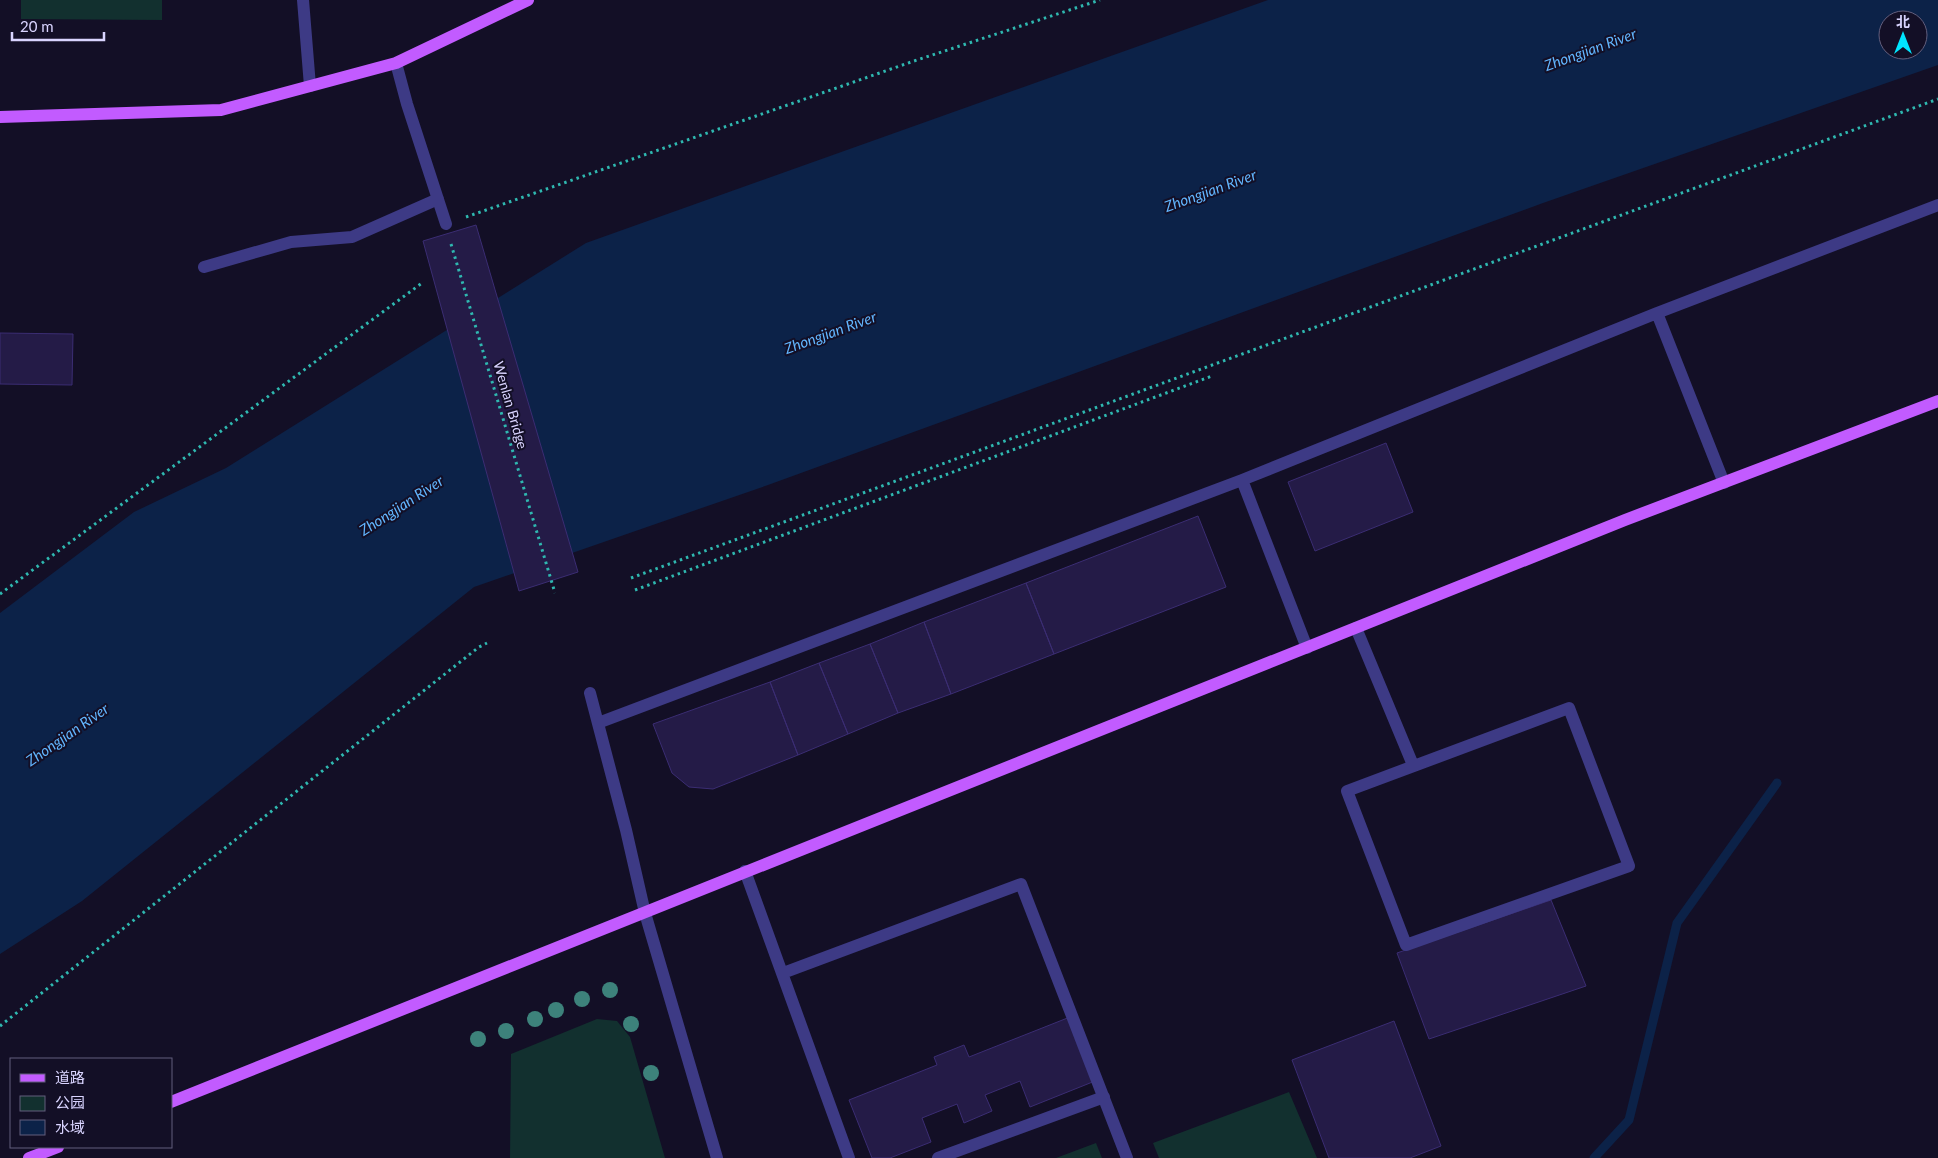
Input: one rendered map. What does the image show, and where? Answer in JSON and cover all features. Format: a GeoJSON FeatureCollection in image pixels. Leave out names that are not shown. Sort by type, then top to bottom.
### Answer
{"type":"FeatureCollection","features":[{"type":"Feature","properties":{"kind":"main road"},"geometry":{"type":"LineString","coordinates":[[0,117],[221,110],[396,63],[528,0]]}},
{"type":"Feature","properties":{"kind":"main road"},"geometry":{"type":"LineString","coordinates":[[172,1102],[1356,628],[1938,400]]}},
{"type":"Feature","properties":{"kind":"main road"},"geometry":{"type":"LineString","coordinates":[[29,1158],[55,1148]]}},
{"type":"Feature","properties":{"kind":"street"},"geometry":{"type":"LineString","coordinates":[[303,0],[310,86]]}},
{"type":"Feature","properties":{"kind":"street"},"geometry":{"type":"LineString","coordinates":[[396,63],[407,104],[446,224]]}},
{"type":"Feature","properties":{"kind":"street"},"geometry":{"type":"LineString","coordinates":[[204,267],[291,242],[352,238],[438,199]]}},
{"type":"Feature","properties":{"kind":"street"},"geometry":{"type":"LineString","coordinates":[[598,723],[1242,480],[1657,313],[1938,205]]}},
{"type":"Feature","properties":{"kind":"street"},"geometry":{"type":"LineString","coordinates":[[1657,313],[1724,483]]}},
{"type":"Feature","properties":{"kind":"street"},"geometry":{"type":"LineString","coordinates":[[1242,480],[1307,648]]}},
{"type":"Feature","properties":{"kind":"street"},"geometry":{"type":"LineString","coordinates":[[1356,628],[1414,765]]}},
{"type":"Feature","properties":{"kind":"street"},"geometry":{"type":"LineString","coordinates":[[590,693],[626,830],[645,913],[717,1158]]}},
{"type":"Feature","properties":{"kind":"street"},"geometry":{"type":"LineString","coordinates":[[1569,708],[1629,866],[1406,945],[1347,791],[1414,765],[1569,708]]}},
{"type":"Feature","properties":{"kind":"street"},"geometry":{"type":"LineString","coordinates":[[745,871],[848,1158]]}},
{"type":"Feature","properties":{"kind":"street"},"geometry":{"type":"LineString","coordinates":[[783,974],[1021,884],[1127,1158]]}},
{"type":"Feature","properties":{"kind":"street"},"geometry":{"type":"LineString","coordinates":[[938,1158],[1104,1096]]}},
{"type":"Feature","properties":{"kind":"path"},"geometry":{"type":"LineString","coordinates":[[446,224],[914,61],[1100,0]]}},
{"type":"Feature","properties":{"kind":"path"},"geometry":{"type":"LineString","coordinates":[[631,578],[1938,99]]}},
{"type":"Feature","properties":{"kind":"path","name":"Wenlan Bridge"},"geometry":{"type":"LineString","coordinates":[[446,224],[554,593]]}},
{"type":"Feature","properties":{"kind":"path"},"geometry":{"type":"LineString","coordinates":[[0,594],[422,284]]}},
{"type":"Feature","properties":{"kind":"path"},"geometry":{"type":"LineString","coordinates":[[635,590],[1212,376]]}},
{"type":"Feature","properties":{"kind":"path"},"geometry":{"type":"LineString","coordinates":[[0,1026],[478,647],[487,643]]}},
{"type":"Feature","properties":{"kind":"green space"},"geometry":{"type":"Polygon","coordinates":[[[21,0],[162,0],[162,20],[21,19],[21,0]]]}},
{"type":"Feature","properties":{"kind":"green space"},"geometry":{"type":"Polygon","coordinates":[[[597,1019],[617,1021],[630,1037],[665,1158],[510,1158],[511,1054],[597,1019]]]}},
{"type":"Feature","properties":{"kind":"green space"},"geometry":{"type":"Polygon","coordinates":[[[1289,1092],[1317,1158],[1159,1158],[1153,1143],[1289,1092]]]}},
{"type":"Feature","properties":{"kind":"green space"},"geometry":{"type":"Polygon","coordinates":[[[1096,1143],[1102,1158],[1056,1158],[1096,1143]]]}},
{"type":"Feature","properties":{"kind":"water","name":"Zhongjian River"},"geometry":{"type":"Polygon","coordinates":[[[1268,0],[1938,0],[1938,65],[1543,203],[768,485],[474,587],[82,901],[0,954],[0,613],[134,512],[226,468],[586,243],[1268,0]]]}},
{"type":"Feature","properties":{"kind":"building"},"geometry":{"type":"Polygon","coordinates":[[[476,225],[578,572],[519,591],[423,241],[476,225]]]}},
{"type":"Feature","properties":{"kind":"building"},"geometry":{"type":"Polygon","coordinates":[[[0,333],[73,334],[72,385],[0,384],[0,333]]]}},
{"type":"Feature","properties":{"kind":"building"},"geometry":{"type":"Polygon","coordinates":[[[1386,443],[1413,512],[1315,551],[1288,482],[1386,443]]]}},
{"type":"Feature","properties":{"kind":"building"},"geometry":{"type":"Polygon","coordinates":[[[1198,516],[1226,587],[1054,654],[1026,583],[1198,516]]]}},
{"type":"Feature","properties":{"kind":"building"},"geometry":{"type":"Polygon","coordinates":[[[1026,583],[1054,654],[951,694],[924,622],[1026,583]]]}},
{"type":"Feature","properties":{"kind":"building"},"geometry":{"type":"Polygon","coordinates":[[[924,622],[951,694],[898,713],[870,644],[924,622]]]}},
{"type":"Feature","properties":{"kind":"building"},"geometry":{"type":"Polygon","coordinates":[[[870,644],[898,713],[848,734],[819,663],[870,644]]]}},
{"type":"Feature","properties":{"kind":"building"},"geometry":{"type":"Polygon","coordinates":[[[819,663],[848,734],[798,755],[770,682],[819,663]]]}},
{"type":"Feature","properties":{"kind":"building"},"geometry":{"type":"Polygon","coordinates":[[[770,682],[798,755],[713,789],[689,787],[672,773],[653,724],[770,682]]]}},
{"type":"Feature","properties":{"kind":"building"},"geometry":{"type":"Polygon","coordinates":[[[1551,900],[1586,986],[1429,1039],[1397,953],[1551,900]]]}},
{"type":"Feature","properties":{"kind":"building"},"geometry":{"type":"Polygon","coordinates":[[[1070,1017],[1095,1081],[1030,1107],[1020,1081],[985,1095],[992,1111],[964,1123],[957,1104],[922,1118],[931,1142],[890,1158],[872,1158],[849,1100],[937,1065],[934,1057],[964,1045],[969,1057],[1070,1017]]]}},
{"type":"Feature","properties":{"kind":"building"},"geometry":{"type":"Polygon","coordinates":[[[1394,1021],[1441,1146],[1410,1158],[1329,1158],[1292,1060],[1394,1021]]]}},
{"type":"Feature","properties":{"kind":"waterway"},"geometry":{"type":"LineString","coordinates":[[1594,1158],[1629,1120],[1677,923],[1777,783]]}}]}
